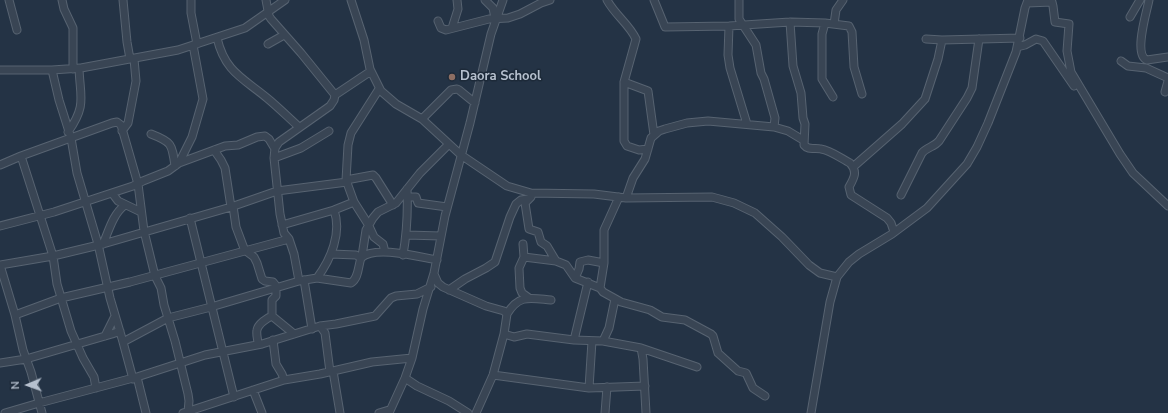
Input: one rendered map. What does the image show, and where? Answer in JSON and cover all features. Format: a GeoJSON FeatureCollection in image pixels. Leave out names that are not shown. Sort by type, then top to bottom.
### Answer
{"type":"FeatureCollection","features":[{"type":"Feature","properties":{"kind":"street"},"geometry":{"type":"LineString","coordinates":[[9,0],[17,30]]}},
{"type":"Feature","properties":{"kind":"street"},"geometry":{"type":"LineString","coordinates":[[122,130],[128,123],[136,81],[127,42],[123,0]]}},
{"type":"Feature","properties":{"kind":"street"},"geometry":{"type":"LineString","coordinates":[[177,164],[192,137],[203,99],[191,13],[191,0]]}},
{"type":"Feature","properties":{"kind":"street"},"geometry":{"type":"LineString","coordinates":[[266,0],[269,16],[335,95]]}},
{"type":"Feature","properties":{"kind":"street"},"geometry":{"type":"LineString","coordinates":[[0,77],[2,70],[52,70],[76,68],[178,50],[244,28],[285,0]]}},
{"type":"Feature","properties":{"kind":"street"},"geometry":{"type":"LineString","coordinates":[[452,28],[458,9],[457,0]]}},
{"type":"Feature","properties":{"kind":"street"},"geometry":{"type":"LineString","coordinates":[[484,0],[493,8],[496,18]]}},
{"type":"Feature","properties":{"kind":"street"},"geometry":{"type":"LineString","coordinates":[[379,413],[389,411],[405,378],[412,358],[423,309],[431,287],[447,207],[475,103],[491,34],[503,0]]}},
{"type":"Feature","properties":{"kind":"street"},"geometry":{"type":"LineString","coordinates":[[438,21],[444,30],[472,22],[496,18],[508,18],[550,0]]}},
{"type":"Feature","properties":{"kind":"street"},"geometry":{"type":"LineString","coordinates":[[607,0],[616,15],[626,23],[636,39],[624,82],[624,141],[627,146],[639,150],[648,149]]}},
{"type":"Feature","properties":{"kind":"street"},"geometry":{"type":"LineString","coordinates":[[654,0],[665,27],[729,26],[790,22],[825,23],[851,27],[854,67],[862,94]]}},
{"type":"Feature","properties":{"kind":"street"},"geometry":{"type":"LineString","coordinates":[[738,0],[739,19],[756,46],[761,73],[775,118],[774,127]]}},
{"type":"Feature","properties":{"kind":"street"},"geometry":{"type":"LineString","coordinates":[[834,24],[836,10],[843,0]]}},
{"type":"Feature","properties":{"kind":"street"},"geometry":{"type":"LineString","coordinates":[[1130,17],[1140,0]]}},
{"type":"Feature","properties":{"kind":"street"},"geometry":{"type":"LineString","coordinates":[[1149,0],[1141,39],[1142,55],[1147,60],[1168,57]]}},
{"type":"Feature","properties":{"kind":"street"},"geometry":{"type":"LineString","coordinates":[[353,1],[371,71],[379,89],[396,104],[422,119],[461,155],[507,186],[521,191],[538,193],[594,194],[623,198],[712,198],[734,203],[755,214],[782,237],[809,265],[820,273],[837,277]]}},
{"type":"Feature","properties":{"kind":"street"},"geometry":{"type":"LineString","coordinates":[[61,2],[73,28],[76,68],[82,93],[81,104],[70,134]]}},
{"type":"Feature","properties":{"kind":"street"},"geometry":{"type":"LineString","coordinates":[[811,413],[830,302],[837,277],[849,262],[859,254],[894,232],[927,208],[971,159],[988,124],[1017,47],[1028,2],[1052,2],[1055,22],[1069,24],[1067,51],[1071,72],[1133,173],[1168,206]]}},
{"type":"Feature","properties":{"kind":"street"},"geometry":{"type":"LineString","coordinates":[[790,22],[793,66],[801,93],[803,118],[805,124],[804,129],[806,131],[803,140],[805,147],[810,149],[824,149],[850,164],[853,167],[855,175],[849,187],[851,195],[887,218],[891,223],[894,232]]}},
{"type":"Feature","properties":{"kind":"street"},"geometry":{"type":"LineString","coordinates":[[825,23],[822,38],[822,79],[833,97]]}},
{"type":"Feature","properties":{"kind":"street"},"geometry":{"type":"LineString","coordinates":[[729,26],[728,55],[730,68],[746,124]]}},
{"type":"Feature","properties":{"kind":"street"},"geometry":{"type":"LineString","coordinates":[[268,44],[284,35]]}},
{"type":"Feature","properties":{"kind":"street"},"geometry":{"type":"LineString","coordinates":[[217,38],[222,54],[235,74],[266,97],[299,127]]}},
{"type":"Feature","properties":{"kind":"street"},"geometry":{"type":"LineString","coordinates":[[926,39],[1020,38]]}},
{"type":"Feature","properties":{"kind":"street"},"geometry":{"type":"LineString","coordinates":[[901,195],[922,153],[925,149],[936,145],[972,88],[979,39]]}},
{"type":"Feature","properties":{"kind":"street"},"geometry":{"type":"LineString","coordinates":[[1017,47],[1025,45],[1036,39],[1043,41],[1087,103],[1130,172],[1139,183],[1168,210]]}},
{"type":"Feature","properties":{"kind":"street"},"geometry":{"type":"LineString","coordinates":[[853,167],[902,124],[924,99],[938,60],[942,40]]}},
{"type":"Feature","properties":{"kind":"street"},"geometry":{"type":"LineString","coordinates":[[1121,61],[1128,66],[1146,68],[1168,80],[1165,93]]}},
{"type":"Feature","properties":{"kind":"street"},"geometry":{"type":"LineString","coordinates":[[52,70],[59,100],[70,134],[77,173],[85,202],[101,244],[108,288],[115,316],[146,413]]}},
{"type":"Feature","properties":{"kind":"street"},"geometry":{"type":"LineString","coordinates":[[312,329],[302,280],[289,239],[286,236],[282,224],[277,191],[274,158],[275,149],[279,142],[330,106],[335,95],[371,71]]}},
{"type":"Feature","properties":{"kind":"street"},"geometry":{"type":"LineString","coordinates":[[624,82],[648,91],[654,135]]}},
{"type":"Feature","properties":{"kind":"street"},"geometry":{"type":"LineString","coordinates":[[379,89],[351,133],[348,145],[346,181],[354,202],[375,238],[383,244],[385,252]]}},
{"type":"Feature","properties":{"kind":"street"},"geometry":{"type":"LineString","coordinates":[[422,119],[451,90],[459,90],[475,103]]}},
{"type":"Feature","properties":{"kind":"street"},"geometry":{"type":"LineString","coordinates":[[600,288],[604,263],[604,230],[645,159],[649,143],[654,135],[665,129],[694,122],[708,121],[774,127],[788,131],[803,140]]}},
{"type":"Feature","properties":{"kind":"street"},"geometry":{"type":"LineString","coordinates":[[0,165],[70,134],[118,122],[121,125],[138,184],[144,231],[155,276],[161,288],[164,305],[189,397],[188,412],[284,380],[372,362],[412,358]]}},
{"type":"Feature","properties":{"kind":"street"},"geometry":{"type":"LineString","coordinates":[[274,158],[310,143],[329,131]]}},
{"type":"Feature","properties":{"kind":"street"},"geometry":{"type":"LineString","coordinates":[[151,134],[169,143],[173,150],[177,164]]}},
{"type":"Feature","properties":{"kind":"street"},"geometry":{"type":"LineString","coordinates":[[0,226],[40,216],[112,194],[168,171],[177,164],[225,146],[238,145],[257,137],[263,136],[269,139],[275,149]]}},
{"type":"Feature","properties":{"kind":"street"},"geometry":{"type":"LineString","coordinates":[[123,342],[168,318],[302,280],[317,278],[351,283],[357,276],[368,224],[378,212],[393,205],[420,173],[449,144]]}},
{"type":"Feature","properties":{"kind":"street"},"geometry":{"type":"LineString","coordinates":[[214,150],[225,168],[236,227],[245,251],[254,257],[258,263],[264,280],[273,282],[277,287],[276,296],[272,300],[272,316]]}},
{"type":"Feature","properties":{"kind":"street"},"geometry":{"type":"LineString","coordinates":[[21,156],[53,256],[61,298],[71,331],[94,377],[96,388]]}},
{"type":"Feature","properties":{"kind":"street"},"geometry":{"type":"LineString","coordinates":[[42,413],[32,372],[26,359],[15,314],[0,264],[53,256],[101,244],[232,207],[277,191],[346,181],[373,174],[393,205]]}},
{"type":"Feature","properties":{"kind":"street"},"geometry":{"type":"LineString","coordinates":[[403,255],[407,235],[407,189]]}},
{"type":"Feature","properties":{"kind":"street"},"geometry":{"type":"LineString","coordinates":[[450,290],[465,279],[495,262],[510,217],[516,204],[521,200],[528,199],[538,193]]}},
{"type":"Feature","properties":{"kind":"street"},"geometry":{"type":"LineString","coordinates":[[112,194],[118,201],[141,212]]}},
{"type":"Feature","properties":{"kind":"street"},"geometry":{"type":"LineString","coordinates":[[101,244],[113,220],[120,210],[139,194]]}},
{"type":"Feature","properties":{"kind":"street"},"geometry":{"type":"LineString","coordinates":[[408,197],[416,197],[418,203],[447,207]]}},
{"type":"Feature","properties":{"kind":"street"},"geometry":{"type":"LineString","coordinates":[[528,199],[525,206],[529,230],[538,232],[541,242],[547,246],[556,261]]}},
{"type":"Feature","properties":{"kind":"street"},"geometry":{"type":"LineString","coordinates":[[282,224],[334,210],[354,202]]}},
{"type":"Feature","properties":{"kind":"street"},"geometry":{"type":"LineString","coordinates":[[317,278],[331,254],[337,227],[337,218],[334,210]]}},
{"type":"Feature","properties":{"kind":"street"},"geometry":{"type":"LineString","coordinates":[[190,218],[221,352],[234,397]]}},
{"type":"Feature","properties":{"kind":"street"},"geometry":{"type":"LineString","coordinates":[[407,235],[441,236]]}},
{"type":"Feature","properties":{"kind":"street"},"geometry":{"type":"LineString","coordinates":[[15,314],[61,298],[155,276],[289,239]]}},
{"type":"Feature","properties":{"kind":"street"},"geometry":{"type":"LineString","coordinates":[[523,244],[524,257],[518,268],[520,288],[522,293],[529,298]]}},
{"type":"Feature","properties":{"kind":"street"},"geometry":{"type":"LineString","coordinates":[[331,254],[356,255],[362,257],[368,254],[385,252],[437,260]]}},
{"type":"Feature","properties":{"kind":"street"},"geometry":{"type":"LineString","coordinates":[[524,257],[556,261],[566,265],[575,278],[600,288],[615,300],[650,310],[662,318],[685,320],[711,334],[718,353],[738,371],[746,373],[753,388],[765,396]]}},
{"type":"Feature","properties":{"kind":"street"},"geometry":{"type":"LineString","coordinates":[[575,278],[580,262],[588,260],[604,263]]}},
{"type":"Feature","properties":{"kind":"street"},"geometry":{"type":"LineString","coordinates":[[434,274],[440,285],[486,306],[504,311],[507,314]]}},
{"type":"Feature","properties":{"kind":"street"},"geometry":{"type":"LineString","coordinates":[[574,340],[588,282]]}},
{"type":"Feature","properties":{"kind":"street"},"geometry":{"type":"LineString","coordinates":[[5,413],[135,378],[221,352],[258,344],[320,326],[375,316],[391,298],[396,296],[417,294],[431,287]]}},
{"type":"Feature","properties":{"kind":"street"},"geometry":{"type":"LineString","coordinates":[[476,413],[493,375],[504,334],[507,314],[512,306],[522,299],[529,298],[551,300]]}},
{"type":"Feature","properties":{"kind":"street"},"geometry":{"type":"LineString","coordinates":[[603,341],[609,328],[615,300]]}},
{"type":"Feature","properties":{"kind":"street"},"geometry":{"type":"LineString","coordinates":[[105,336],[115,316]]}},
{"type":"Feature","properties":{"kind":"street"},"geometry":{"type":"LineString","coordinates":[[272,316],[294,334]]}},
{"type":"Feature","properties":{"kind":"street"},"geometry":{"type":"LineString","coordinates":[[258,344],[257,330],[268,318],[272,316]]}},
{"type":"Feature","properties":{"kind":"street"},"geometry":{"type":"LineString","coordinates":[[320,326],[325,333],[340,413]]}},
{"type":"Feature","properties":{"kind":"street"},"geometry":{"type":"LineString","coordinates":[[0,363],[26,359],[120,331]]}},
{"type":"Feature","properties":{"kind":"street"},"geometry":{"type":"LineString","coordinates":[[504,334],[514,337],[527,334],[574,340],[603,341],[640,348],[697,367]]}},
{"type":"Feature","properties":{"kind":"street"},"geometry":{"type":"LineString","coordinates":[[273,340],[276,364],[284,380]]}},
{"type":"Feature","properties":{"kind":"street"},"geometry":{"type":"LineString","coordinates":[[589,388],[592,341]]}},
{"type":"Feature","properties":{"kind":"street"},"geometry":{"type":"LineString","coordinates":[[640,348],[643,359],[648,413]]}},
{"type":"Feature","properties":{"kind":"street"},"geometry":{"type":"LineString","coordinates":[[493,375],[589,388],[645,386]]}},
{"type":"Feature","properties":{"kind":"street"},"geometry":{"type":"LineString","coordinates":[[405,378],[417,386],[449,401],[468,413]]}},
{"type":"Feature","properties":{"kind":"street"},"geometry":{"type":"LineString","coordinates":[[605,413],[607,387]]}},
{"type":"Feature","properties":{"kind":"street"},"geometry":{"type":"LineString","coordinates":[[253,390],[262,413]]}},
{"type":"Feature","properties":{"kind":"place","name":"Daora School"},"geometry":{"type":"Point","coordinates":[452,77]}}]}
